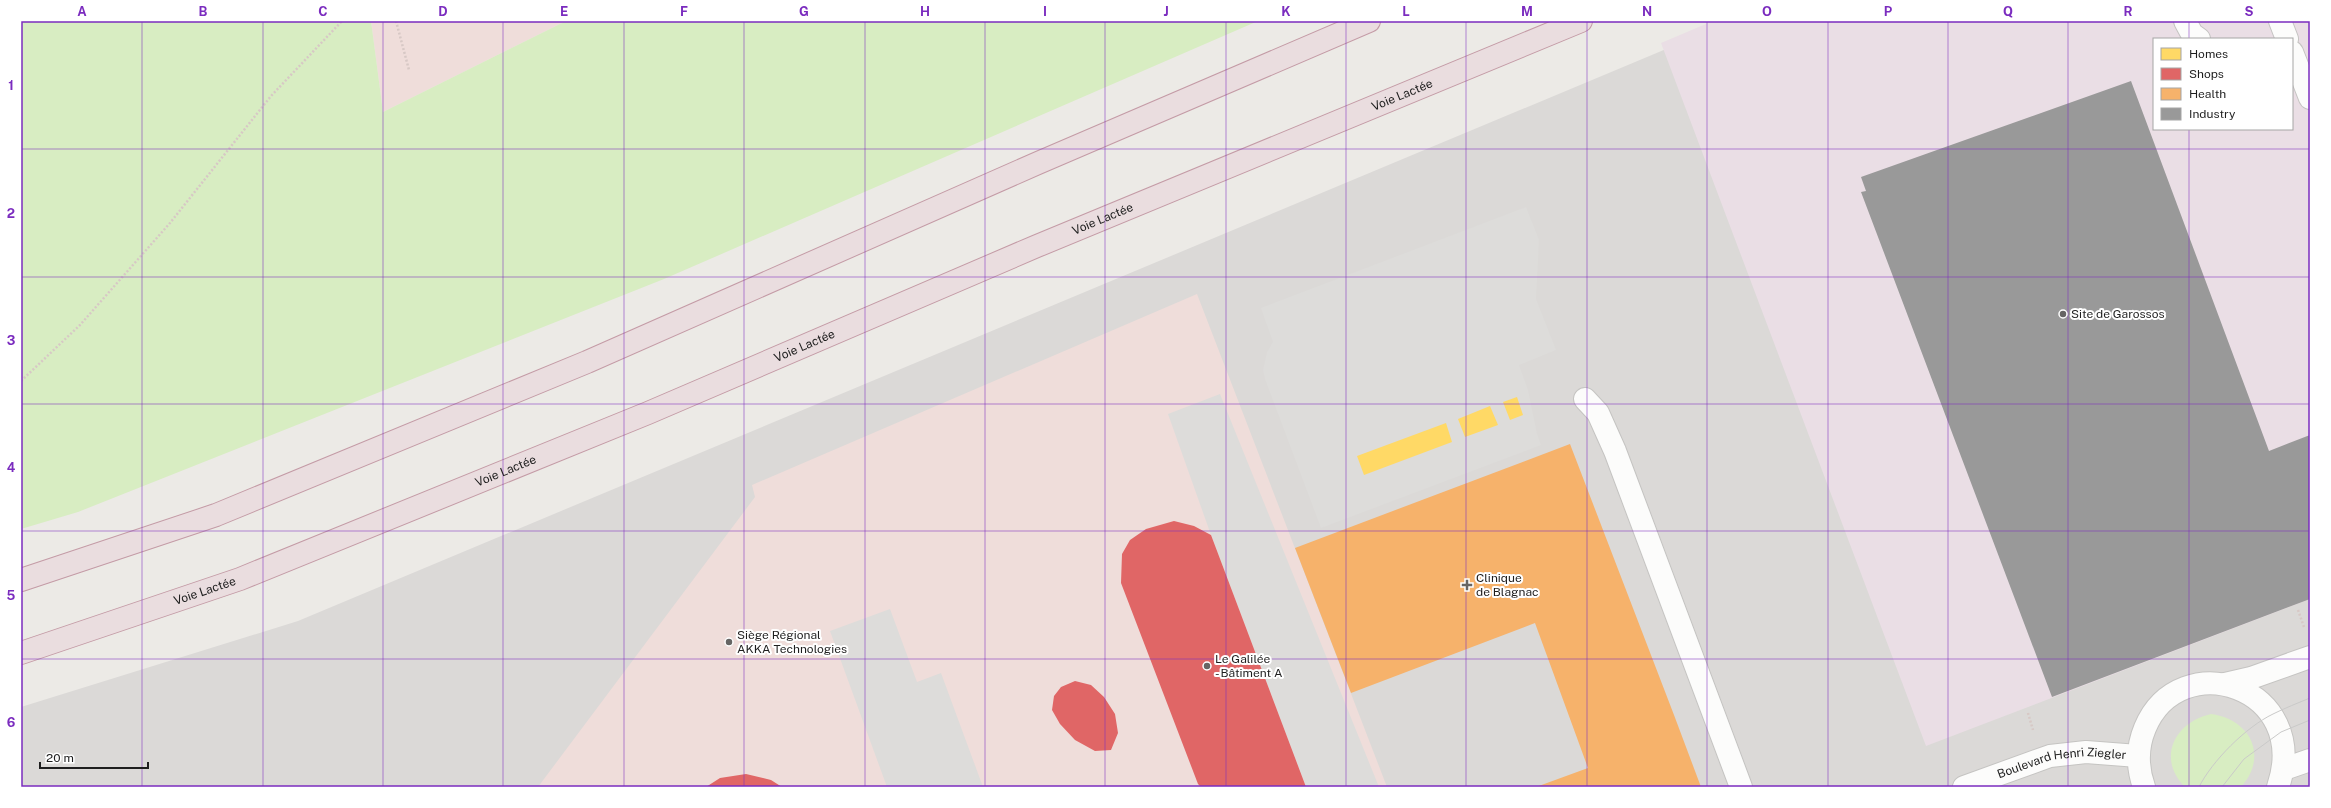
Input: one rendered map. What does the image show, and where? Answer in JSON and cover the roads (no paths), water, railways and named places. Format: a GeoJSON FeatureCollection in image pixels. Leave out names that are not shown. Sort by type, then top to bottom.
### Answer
{"type":"FeatureCollection","features":[{"type":"Feature","properties":{"kind":"highway"},"geometry":{"type":"LineString","coordinates":[[21,580],[216,515],[587,362],[1045,160],[1369,21]]}},
{"type":"Feature","properties":{"kind":"highway","name":"Voie Lactée"},"geometry":{"type":"LineString","coordinates":[[21,653],[240,580],[648,413],[1037,246],[1581,21]]}},
{"type":"Feature","properties":{"kind":"street"},"geometry":{"type":"LineString","coordinates":[[2185,21],[2192,34],[2198,38]]}},
{"type":"Feature","properties":{"kind":"street"},"geometry":{"type":"LineString","coordinates":[[2280,21],[2287,38]]}},
{"type":"Feature","properties":{"kind":"street"},"geometry":{"type":"LineString","coordinates":[[2293,55],[2310,98]]}},
{"type":"Feature","properties":{"kind":"street"},"geometry":{"type":"LineString","coordinates":[[2293,92],[2302,98],[2310,109]]}},
{"type":"Feature","properties":{"kind":"street"},"geometry":{"type":"LineString","coordinates":[[1585,399],[1598,413],[1615,451],[1741,787]]}},
{"type":"Feature","properties":{"kind":"street"},"geometry":{"type":"LineString","coordinates":[[2144,787],[2140,775],[2138,756],[2140,739],[2149,718],[2163,701],[2182,689],[2203,684],[2225,684],[2251,678],[2310,657]]}},
{"type":"Feature","properties":{"kind":"street"},"geometry":{"type":"LineString","coordinates":[[2225,684],[2243,690],[2258,700],[2272,714],[2281,732],[2285,750],[2281,778]]}},
{"type":"Feature","properties":{"kind":"street","name":"Boulevard Henri Ziegler"},"geometry":{"type":"LineString","coordinates":[[1964,787],[2050,756],[2086,752],[2138,756]]}},
{"type":"Feature","properties":{"kind":"street"},"geometry":{"type":"LineString","coordinates":[[2281,778],[2310,760]]}},
{"type":"Feature","properties":{"kind":"tram line"},"geometry":{"type":"LineString","coordinates":[[2199,787],[2212,766],[2241,736],[2252,727],[2273,714],[2310,698]]}},
{"type":"Feature","properties":{"kind":"tram line"},"geometry":{"type":"LineString","coordinates":[[2222,787],[2244,759],[2281,732],[2310,720]]}},
{"type":"Feature","properties":{"kind":"place","name":"Site de Garossos"},"geometry":{"type":"Point","coordinates":[2063,314]}},
{"type":"Feature","properties":{"kind":"place","name":"Clinique de Blagnac"},"geometry":{"type":"Point","coordinates":[1467,585]}},
{"type":"Feature","properties":{"kind":"place","name":"Siège Régional AKKA Technologies"},"geometry":{"type":"Point","coordinates":[729,642]}},
{"type":"Feature","properties":{"kind":"place","name":"Le Galilée - Bâtiment A"},"geometry":{"type":"Point","coordinates":[1207,666]}}]}
